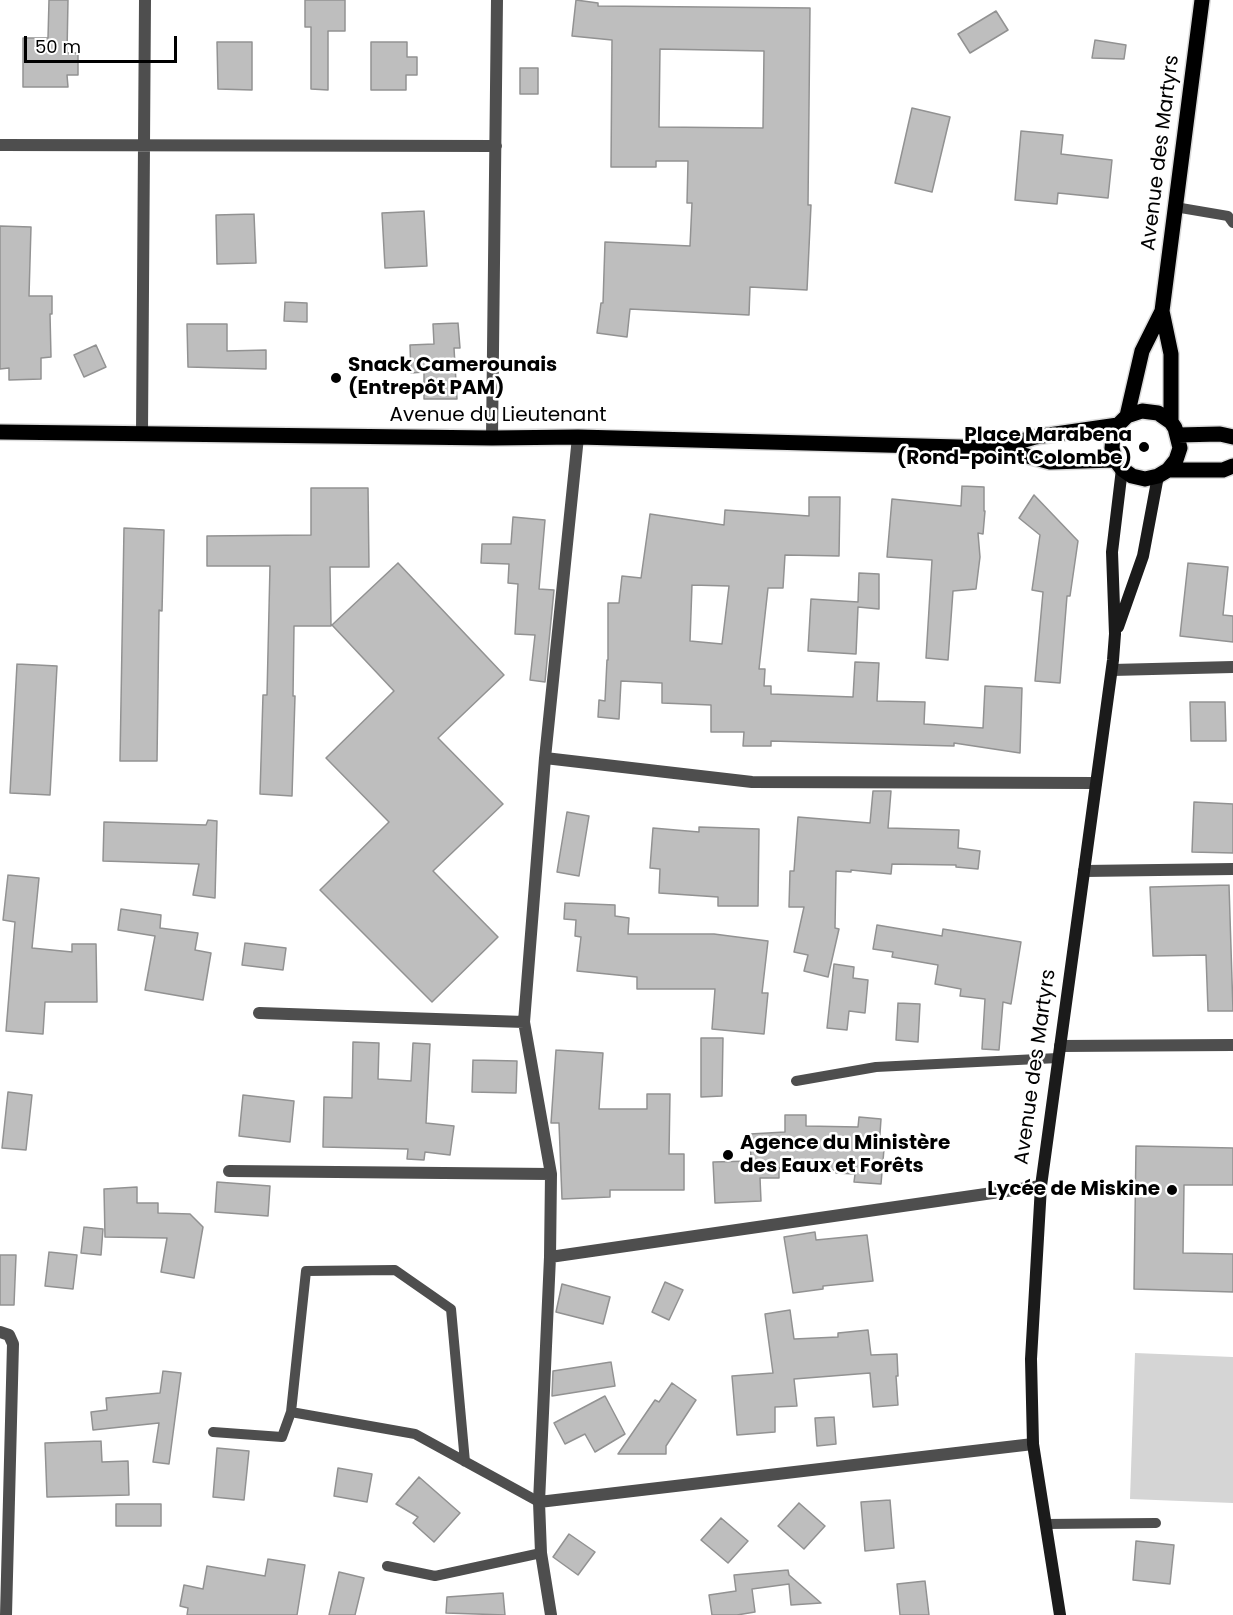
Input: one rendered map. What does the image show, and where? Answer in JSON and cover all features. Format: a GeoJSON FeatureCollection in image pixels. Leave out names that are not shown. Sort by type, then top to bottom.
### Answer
{"type":"FeatureCollection","features":[{"type":"Feature","properties":{"kind":"main road","name":"Avenue des Martyrs"},"geometry":{"type":"LineString","coordinates":[[1175,428],[1171,354],[1162,311],[1202,0]]}},
{"type":"Feature","properties":{"kind":"main road","name":"Avenue des Martyrs"},"geometry":{"type":"LineString","coordinates":[[1123,420],[1142,351],[1162,311]]}},
{"type":"Feature","properties":{"kind":"main road"},"geometry":{"type":"LineString","coordinates":[[1233,437],[1175,428],[1158,413],[1142,411],[1123,420],[1113,436],[1112,448],[1118,464],[1132,476],[1145,479],[1163,473],[1223,470],[1233,466]]}},
{"type":"Feature","properties":{"kind":"main road","name":"Avenue du Lieutenant"},"geometry":{"type":"LineString","coordinates":[[996,448],[1035,437],[1123,420]]}},
{"type":"Feature","properties":{"kind":"main road"},"geometry":{"type":"LineString","coordinates":[[1163,473],[1176,460],[1180,448],[1175,428]]}},
{"type":"Feature","properties":{"kind":"main road","name":"Avenue du Lieutenant"},"geometry":{"type":"LineString","coordinates":[[0,432],[578,437],[996,448],[1050,462],[1118,464]]}},
{"type":"Feature","properties":{"kind":"main road","name":"Avenue des Martyrs"},"geometry":{"type":"LineString","coordinates":[[1060,1615],[1033,1444],[1031,1359],[1041,1186],[1112,670],[1115,634],[1112,552],[1118,464]]}},
{"type":"Feature","properties":{"kind":"main road","name":"Avenue des Martyrs"},"geometry":{"type":"LineString","coordinates":[[1115,634],[1143,556],[1163,473]]}},
{"type":"Feature","properties":{"kind":"street"},"geometry":{"type":"LineString","coordinates":[[142,433],[145,0]]}},
{"type":"Feature","properties":{"kind":"street"},"geometry":{"type":"LineString","coordinates":[[492,438],[497,0]]}},
{"type":"Feature","properties":{"kind":"street"},"geometry":{"type":"LineString","coordinates":[[0,145],[496,146]]}},
{"type":"Feature","properties":{"kind":"street"},"geometry":{"type":"LineString","coordinates":[[551,1615],[541,1553],[538,1502],[551,1174],[524,1022],[545,758],[578,437]]}},
{"type":"Feature","properties":{"kind":"street"},"geometry":{"type":"LineString","coordinates":[[1112,670],[1233,667]]}},
{"type":"Feature","properties":{"kind":"street"},"geometry":{"type":"LineString","coordinates":[[545,758],[752,782],[1096,783]]}},
{"type":"Feature","properties":{"kind":"street"},"geometry":{"type":"LineString","coordinates":[[1084,871],[1233,869]]}},
{"type":"Feature","properties":{"kind":"street"},"geometry":{"type":"LineString","coordinates":[[259,1013],[524,1022]]}},
{"type":"Feature","properties":{"kind":"street"},"geometry":{"type":"LineString","coordinates":[[1059,1052],[1233,1045]]}},
{"type":"Feature","properties":{"kind":"street"},"geometry":{"type":"LineString","coordinates":[[229,1171],[551,1174]]}},
{"type":"Feature","properties":{"kind":"street"},"geometry":{"type":"LineString","coordinates":[[549,1257],[1041,1186]]}},
{"type":"Feature","properties":{"kind":"street"},"geometry":{"type":"LineString","coordinates":[[0,1332],[9,1335],[13,1344],[6,1615]]}},
{"type":"Feature","properties":{"kind":"street"},"geometry":{"type":"LineString","coordinates":[[538,1502],[1033,1444]]}},
{"type":"Feature","properties":{"kind":"lane"},"geometry":{"type":"LineString","coordinates":[[1175,207],[1228,216],[1233,223]]}},
{"type":"Feature","properties":{"kind":"lane"},"geometry":{"type":"LineString","coordinates":[[796,1082],[876,1067],[1059,1052]]}},
{"type":"Feature","properties":{"kind":"lane"},"geometry":{"type":"LineString","coordinates":[[213,1432],[282,1437],[291,1412],[306,1271],[395,1270],[451,1309],[465,1462]]}},
{"type":"Feature","properties":{"kind":"lane"},"geometry":{"type":"LineString","coordinates":[[291,1412],[415,1434],[538,1502]]}},
{"type":"Feature","properties":{"kind":"lane"},"geometry":{"type":"LineString","coordinates":[[1045,1524],[1156,1523]]}},
{"type":"Feature","properties":{"kind":"lane"},"geometry":{"type":"LineString","coordinates":[[387,1566],[435,1576],[541,1553]]}},
{"type":"Feature","properties":{"kind":"shaded area"},"geometry":{"type":"Polygon","coordinates":[[[1135,1353],[1233,1357],[1233,1503],[1130,1499],[1135,1353]]]}},
{"type":"Feature","properties":{"kind":"building"},"geometry":{"type":"Polygon","coordinates":[[[49,0],[68,0],[67,53],[78,53],[78,75],[67,75],[68,87],[23,87],[23,38],[48,38],[49,0]]]}},
{"type":"Feature","properties":{"kind":"building"},"geometry":{"type":"Polygon","coordinates":[[[305,0],[345,0],[345,31],[328,31],[328,90],[311,89],[311,27],[305,27],[305,0]]]}},
{"type":"Feature","properties":{"kind":"building"},"geometry":{"type":"Polygon","coordinates":[[[576,0],[598,3],[598,6],[810,8],[808,205],[811,205],[807,290],[750,287],[749,315],[630,309],[627,337],[597,333],[601,303],[603,303],[605,242],[690,246],[692,203],[687,203],[688,161],[656,161],[656,167],[611,167],[612,40],[572,36],[576,0]],[[660,49],[659,127],[763,128],[764,51],[660,49]]]}},
{"type":"Feature","properties":{"kind":"building"},"geometry":{"type":"Polygon","coordinates":[[[996,11],[1008,30],[970,53],[958,34],[996,11]]]}},
{"type":"Feature","properties":{"kind":"building"},"geometry":{"type":"Polygon","coordinates":[[[1095,40],[1126,45],[1124,59],[1092,58],[1095,40]]]}},
{"type":"Feature","properties":{"kind":"building"},"geometry":{"type":"Polygon","coordinates":[[[217,42],[252,42],[252,90],[218,89],[217,42]]]}},
{"type":"Feature","properties":{"kind":"building"},"geometry":{"type":"Polygon","coordinates":[[[371,42],[407,42],[407,57],[417,57],[417,75],[406,75],[406,90],[371,90],[371,42]]]}},
{"type":"Feature","properties":{"kind":"building"},"geometry":{"type":"Polygon","coordinates":[[[520,68],[538,68],[538,94],[520,94],[520,68]]]}},
{"type":"Feature","properties":{"kind":"building"},"geometry":{"type":"Polygon","coordinates":[[[912,108],[950,117],[932,192],[895,183],[912,108]]]}},
{"type":"Feature","properties":{"kind":"building"},"geometry":{"type":"Polygon","coordinates":[[[1021,131],[1063,135],[1061,154],[1112,160],[1108,198],[1058,193],[1057,204],[1015,200],[1021,131]]]}},
{"type":"Feature","properties":{"kind":"building"},"geometry":{"type":"Polygon","coordinates":[[[424,211],[427,266],[385,268],[382,213],[424,211]]]}},
{"type":"Feature","properties":{"kind":"building"},"geometry":{"type":"Polygon","coordinates":[[[254,214],[256,263],[217,264],[216,215],[254,214]]]}},
{"type":"Feature","properties":{"kind":"building"},"geometry":{"type":"Polygon","coordinates":[[[0,226],[31,227],[29,296],[52,296],[51,357],[41,358],[41,379],[9,380],[9,368],[0,369],[0,226]]]}},
{"type":"Feature","properties":{"kind":"building"},"geometry":{"type":"Polygon","coordinates":[[[285,302],[307,303],[307,322],[284,321],[285,302]]]}},
{"type":"Feature","properties":{"kind":"building"},"geometry":{"type":"Polygon","coordinates":[[[458,323],[460,348],[454,348],[457,399],[424,399],[424,372],[411,373],[410,345],[434,344],[433,324],[458,323]]]}},
{"type":"Feature","properties":{"kind":"building"},"geometry":{"type":"Polygon","coordinates":[[[187,324],[227,324],[227,351],[266,350],[266,369],[188,367],[187,324]]]}},
{"type":"Feature","properties":{"kind":"building"},"geometry":{"type":"Polygon","coordinates":[[[96,345],[106,367],[84,377],[74,355],[96,345]]]}},
{"type":"Feature","properties":{"kind":"building"},"geometry":{"type":"Polygon","coordinates":[[[962,486],[984,487],[985,511],[983,534],[978,533],[980,557],[976,589],[953,591],[948,660],[926,658],[932,560],[887,557],[892,499],[961,506],[962,486]]]}},
{"type":"Feature","properties":{"kind":"building"},"geometry":{"type":"Polygon","coordinates":[[[311,488],[368,488],[369,567],[330,567],[331,626],[294,626],[293,696],[295,696],[292,796],[260,794],[263,695],[267,695],[270,566],[207,566],[207,536],[311,535],[311,488]]]}},
{"type":"Feature","properties":{"kind":"building"},"geometry":{"type":"Polygon","coordinates":[[[1034,495],[1078,541],[1070,596],[1067,596],[1060,683],[1035,681],[1043,592],[1032,590],[1040,535],[1019,518],[1034,495]]]}},
{"type":"Feature","properties":{"kind":"building"},"geometry":{"type":"Polygon","coordinates":[[[809,497],[840,497],[839,556],[785,555],[783,588],[768,588],[759,669],[765,669],[764,686],[771,686],[771,694],[853,697],[855,662],[879,663],[877,701],[925,702],[924,724],[983,728],[985,686],[1022,688],[1020,753],[954,743],[954,746],[771,741],[771,746],[743,746],[744,732],[711,732],[711,705],[662,703],[662,683],[621,681],[619,719],[598,717],[599,700],[605,701],[608,603],[619,603],[622,576],[641,578],[650,514],[724,525],[725,510],[809,516],[809,497]],[[692,585],[690,641],[722,644],[729,586],[692,585]]]}},
{"type":"Feature","properties":{"kind":"building"},"geometry":{"type":"Polygon","coordinates":[[[513,517],[545,520],[539,589],[554,590],[545,682],[530,680],[535,635],[515,634],[518,584],[508,583],[509,564],[481,563],[482,544],[511,544],[513,517]]]}},
{"type":"Feature","properties":{"kind":"building"},"geometry":{"type":"Polygon","coordinates":[[[124,528],[164,530],[162,611],[159,610],[157,761],[120,761],[124,528]]]}},
{"type":"Feature","properties":{"kind":"building"},"geometry":{"type":"Polygon","coordinates":[[[398,563],[504,675],[438,738],[503,804],[433,871],[498,937],[432,1002],[320,890],[389,822],[326,758],[394,691],[332,625],[398,563]]]}},
{"type":"Feature","properties":{"kind":"building"},"geometry":{"type":"Polygon","coordinates":[[[1188,563],[1228,567],[1223,615],[1233,616],[1233,642],[1180,636],[1188,563]]]}},
{"type":"Feature","properties":{"kind":"building"},"geometry":{"type":"Polygon","coordinates":[[[859,573],[879,574],[879,609],[858,607],[856,654],[808,651],[811,599],[858,602],[859,573]]]}},
{"type":"Feature","properties":{"kind":"building"},"geometry":{"type":"Polygon","coordinates":[[[17,664],[57,666],[50,795],[10,793],[17,664]]]}},
{"type":"Feature","properties":{"kind":"building"},"geometry":{"type":"Polygon","coordinates":[[[1190,702],[1225,702],[1226,741],[1191,741],[1190,702]]]}},
{"type":"Feature","properties":{"kind":"building"},"geometry":{"type":"Polygon","coordinates":[[[873,791],[891,791],[888,828],[959,830],[958,848],[980,851],[978,869],[956,867],[956,865],[892,864],[891,874],[851,870],[851,872],[836,871],[835,928],[839,929],[828,977],[804,971],[808,955],[794,952],[804,907],[789,907],[790,871],[794,871],[798,817],[870,823],[873,791]]]}},
{"type":"Feature","properties":{"kind":"building"},"geometry":{"type":"Polygon","coordinates":[[[1194,802],[1233,804],[1233,853],[1192,852],[1194,802]]]}},
{"type":"Feature","properties":{"kind":"building"},"geometry":{"type":"Polygon","coordinates":[[[567,812],[589,816],[579,876],[557,872],[567,812]]]}},
{"type":"Feature","properties":{"kind":"building"},"geometry":{"type":"Polygon","coordinates":[[[208,820],[217,821],[215,898],[193,895],[199,864],[103,861],[104,822],[206,825],[208,820]]]}},
{"type":"Feature","properties":{"kind":"building"},"geometry":{"type":"Polygon","coordinates":[[[699,827],[759,829],[758,906],[718,906],[718,897],[659,893],[660,869],[650,868],[653,828],[699,832],[699,827]]]}},
{"type":"Feature","properties":{"kind":"building"},"geometry":{"type":"Polygon","coordinates":[[[8,875],[39,878],[32,948],[72,952],[72,944],[96,944],[97,1002],[45,1002],[43,1034],[6,1031],[15,922],[3,920],[8,875]]]}},
{"type":"Feature","properties":{"kind":"building"},"geometry":{"type":"Polygon","coordinates":[[[1229,885],[1233,1011],[1208,1011],[1206,955],[1153,956],[1150,887],[1229,885]]]}},
{"type":"Feature","properties":{"kind":"building"},"geometry":{"type":"Polygon","coordinates":[[[565,903],[615,905],[615,916],[629,918],[628,934],[714,934],[768,941],[762,993],[768,993],[764,1034],[712,1029],[715,989],[637,989],[637,977],[577,971],[581,937],[575,936],[576,920],[564,919],[565,903]]]}},
{"type":"Feature","properties":{"kind":"building"},"geometry":{"type":"Polygon","coordinates":[[[121,909],[161,915],[160,928],[198,933],[195,950],[211,953],[203,1000],[145,990],[155,936],[118,930],[121,909]]]}},
{"type":"Feature","properties":{"kind":"building"},"geometry":{"type":"Polygon","coordinates":[[[877,925],[942,936],[943,929],[1021,942],[1011,1004],[1003,1002],[999,1050],[982,1049],[985,999],[960,996],[961,989],[935,984],[938,965],[892,957],[893,952],[873,949],[877,925]]]}},
{"type":"Feature","properties":{"kind":"building"},"geometry":{"type":"Polygon","coordinates":[[[245,943],[286,948],[283,970],[242,965],[245,943]]]}},
{"type":"Feature","properties":{"kind":"building"},"geometry":{"type":"Polygon","coordinates":[[[834,964],[854,967],[853,978],[868,980],[865,1013],[849,1011],[847,1030],[827,1028],[834,964]]]}},
{"type":"Feature","properties":{"kind":"building"},"geometry":{"type":"Polygon","coordinates":[[[898,1003],[920,1004],[918,1042],[896,1040],[898,1003]]]}},
{"type":"Feature","properties":{"kind":"building"},"geometry":{"type":"Polygon","coordinates":[[[701,1038],[723,1038],[722,1096],[701,1097],[701,1038]]]}},
{"type":"Feature","properties":{"kind":"building"},"geometry":{"type":"Polygon","coordinates":[[[353,1042],[379,1043],[378,1079],[411,1081],[413,1043],[430,1044],[426,1123],[454,1126],[450,1155],[425,1152],[424,1160],[407,1159],[408,1149],[323,1147],[324,1097],[352,1098],[353,1042]]]}},
{"type":"Feature","properties":{"kind":"building"},"geometry":{"type":"Polygon","coordinates":[[[556,1050],[603,1053],[599,1109],[647,1109],[647,1094],[670,1094],[669,1154],[684,1154],[684,1190],[610,1190],[610,1197],[562,1199],[559,1123],[551,1123],[556,1050]]]}},
{"type":"Feature","properties":{"kind":"building"},"geometry":{"type":"Polygon","coordinates":[[[473,1060],[517,1061],[516,1093],[472,1092],[473,1060]]]}},
{"type":"Feature","properties":{"kind":"building"},"geometry":{"type":"Polygon","coordinates":[[[8,1092],[32,1095],[26,1150],[2,1148],[8,1092]]]}},
{"type":"Feature","properties":{"kind":"building"},"geometry":{"type":"Polygon","coordinates":[[[243,1095],[294,1101],[290,1142],[239,1136],[243,1095]]]}},
{"type":"Feature","properties":{"kind":"building"},"geometry":{"type":"Polygon","coordinates":[[[785,1115],[806,1115],[806,1126],[858,1127],[859,1117],[881,1119],[879,1148],[884,1149],[881,1184],[854,1182],[855,1174],[836,1173],[836,1170],[779,1168],[779,1178],[760,1178],[761,1201],[715,1203],[713,1162],[751,1161],[750,1134],[785,1132],[785,1115]]]}},
{"type":"Feature","properties":{"kind":"building"},"geometry":{"type":"Polygon","coordinates":[[[1136,1146],[1233,1148],[1233,1185],[1184,1185],[1183,1253],[1233,1254],[1233,1292],[1134,1289],[1136,1146]]]}},
{"type":"Feature","properties":{"kind":"building"},"geometry":{"type":"Polygon","coordinates":[[[217,1182],[270,1186],[268,1216],[215,1212],[217,1182]]]}},
{"type":"Feature","properties":{"kind":"building"},"geometry":{"type":"Polygon","coordinates":[[[137,1187],[137,1203],[158,1203],[158,1213],[190,1214],[203,1227],[194,1278],[161,1272],[167,1238],[105,1237],[104,1189],[137,1187]]]}},
{"type":"Feature","properties":{"kind":"building"},"geometry":{"type":"Polygon","coordinates":[[[84,1227],[103,1229],[101,1255],[81,1253],[84,1227]]]}},
{"type":"Feature","properties":{"kind":"building"},"geometry":{"type":"Polygon","coordinates":[[[815,1232],[816,1240],[867,1235],[873,1281],[823,1286],[823,1289],[793,1293],[784,1237],[815,1232]]]}},
{"type":"Feature","properties":{"kind":"building"},"geometry":{"type":"Polygon","coordinates":[[[49,1252],[77,1255],[73,1289],[45,1286],[49,1252]]]}},
{"type":"Feature","properties":{"kind":"building"},"geometry":{"type":"Polygon","coordinates":[[[0,1255],[16,1255],[14,1305],[0,1305],[0,1255]]]}},
{"type":"Feature","properties":{"kind":"building"},"geometry":{"type":"Polygon","coordinates":[[[665,1282],[683,1290],[669,1320],[652,1312],[665,1282]]]}},
{"type":"Feature","properties":{"kind":"building"},"geometry":{"type":"Polygon","coordinates":[[[562,1284],[610,1297],[603,1324],[556,1312],[562,1284]]]}},
{"type":"Feature","properties":{"kind":"building"},"geometry":{"type":"Polygon","coordinates":[[[790,1310],[794,1339],[838,1337],[838,1333],[868,1330],[871,1355],[897,1354],[898,1405],[873,1407],[870,1373],[794,1379],[797,1406],[775,1407],[775,1432],[737,1435],[732,1376],[773,1373],[765,1314],[790,1310]]]}},
{"type":"Feature","properties":{"kind":"building"},"geometry":{"type":"Polygon","coordinates":[[[611,1362],[615,1386],[552,1396],[553,1371],[611,1362]]]}},
{"type":"Feature","properties":{"kind":"building"},"geometry":{"type":"Polygon","coordinates":[[[163,1371],[181,1373],[169,1464],[153,1462],[159,1423],[93,1430],[91,1412],[107,1410],[106,1398],[160,1393],[163,1371]]]}},
{"type":"Feature","properties":{"kind":"building"},"geometry":{"type":"Polygon","coordinates":[[[672,1383],[696,1400],[666,1446],[666,1454],[618,1454],[655,1400],[659,1402],[672,1383]]]}},
{"type":"Feature","properties":{"kind":"building"},"geometry":{"type":"Polygon","coordinates":[[[605,1396],[625,1434],[595,1452],[585,1434],[565,1444],[554,1423],[605,1396]]]}},
{"type":"Feature","properties":{"kind":"building"},"geometry":{"type":"Polygon","coordinates":[[[834,1417],[836,1444],[817,1446],[815,1418],[834,1417]]]}},
{"type":"Feature","properties":{"kind":"building"},"geometry":{"type":"Polygon","coordinates":[[[101,1441],[102,1462],[128,1461],[129,1495],[47,1497],[45,1443],[101,1441]]]}},
{"type":"Feature","properties":{"kind":"building"},"geometry":{"type":"Polygon","coordinates":[[[217,1448],[249,1451],[244,1500],[213,1497],[217,1448]]]}},
{"type":"Feature","properties":{"kind":"building"},"geometry":{"type":"Polygon","coordinates":[[[338,1468],[372,1474],[367,1502],[334,1496],[338,1468]]]}},
{"type":"Feature","properties":{"kind":"building"},"geometry":{"type":"Polygon","coordinates":[[[419,1477],[460,1513],[434,1542],[413,1523],[418,1517],[396,1504],[419,1477]]]}},
{"type":"Feature","properties":{"kind":"building"},"geometry":{"type":"Polygon","coordinates":[[[890,1500],[894,1548],[865,1551],[861,1502],[890,1500]]]}},
{"type":"Feature","properties":{"kind":"building"},"geometry":{"type":"Polygon","coordinates":[[[799,1503],[825,1526],[804,1549],[778,1526],[799,1503]]]}},
{"type":"Feature","properties":{"kind":"building"},"geometry":{"type":"Polygon","coordinates":[[[116,1504],[161,1504],[161,1526],[116,1526],[116,1504]]]}},
{"type":"Feature","properties":{"kind":"building"},"geometry":{"type":"Polygon","coordinates":[[[721,1518],[748,1541],[728,1563],[701,1540],[721,1518]]]}},
{"type":"Feature","properties":{"kind":"building"},"geometry":{"type":"Polygon","coordinates":[[[569,1534],[595,1552],[578,1575],[553,1557],[569,1534]]]}},
{"type":"Feature","properties":{"kind":"building"},"geometry":{"type":"Polygon","coordinates":[[[1136,1541],[1174,1545],[1170,1584],[1133,1580],[1136,1541]]]}},
{"type":"Feature","properties":{"kind":"building"},"geometry":{"type":"Polygon","coordinates":[[[268,1559],[305,1565],[297,1615],[187,1615],[188,1608],[180,1606],[184,1585],[203,1589],[207,1566],[265,1576],[268,1559]]]}},
{"type":"Feature","properties":{"kind":"building"},"geometry":{"type":"Polygon","coordinates":[[[788,1570],[789,1575],[821,1603],[791,1605],[789,1584],[752,1589],[755,1612],[712,1615],[709,1595],[736,1591],[734,1575],[788,1570]]]}},
{"type":"Feature","properties":{"kind":"building"},"geometry":{"type":"Polygon","coordinates":[[[339,1572],[364,1578],[355,1615],[329,1615],[339,1572]]]}},
{"type":"Feature","properties":{"kind":"building"},"geometry":{"type":"Polygon","coordinates":[[[925,1581],[929,1615],[900,1615],[897,1584],[925,1581]]]}},
{"type":"Feature","properties":{"kind":"building"},"geometry":{"type":"Polygon","coordinates":[[[503,1593],[505,1615],[446,1613],[447,1597],[503,1593]]]}},
{"type":"Feature","properties":{"kind":"place","name":"Snack Camerounais (Entrepôt PAM)"},"geometry":{"type":"Point","coordinates":[336,378]}},
{"type":"Feature","properties":{"kind":"place","name":"Place Marabena (Rond-point Colombe)"},"geometry":{"type":"Point","coordinates":[1144,447]}},
{"type":"Feature","properties":{"kind":"place","name":"Agence du Ministère des Eaux et Forêts"},"geometry":{"type":"Point","coordinates":[728,1155]}},
{"type":"Feature","properties":{"kind":"place","name":"Lycée de Miskine"},"geometry":{"type":"Point","coordinates":[1172,1190]}}]}
